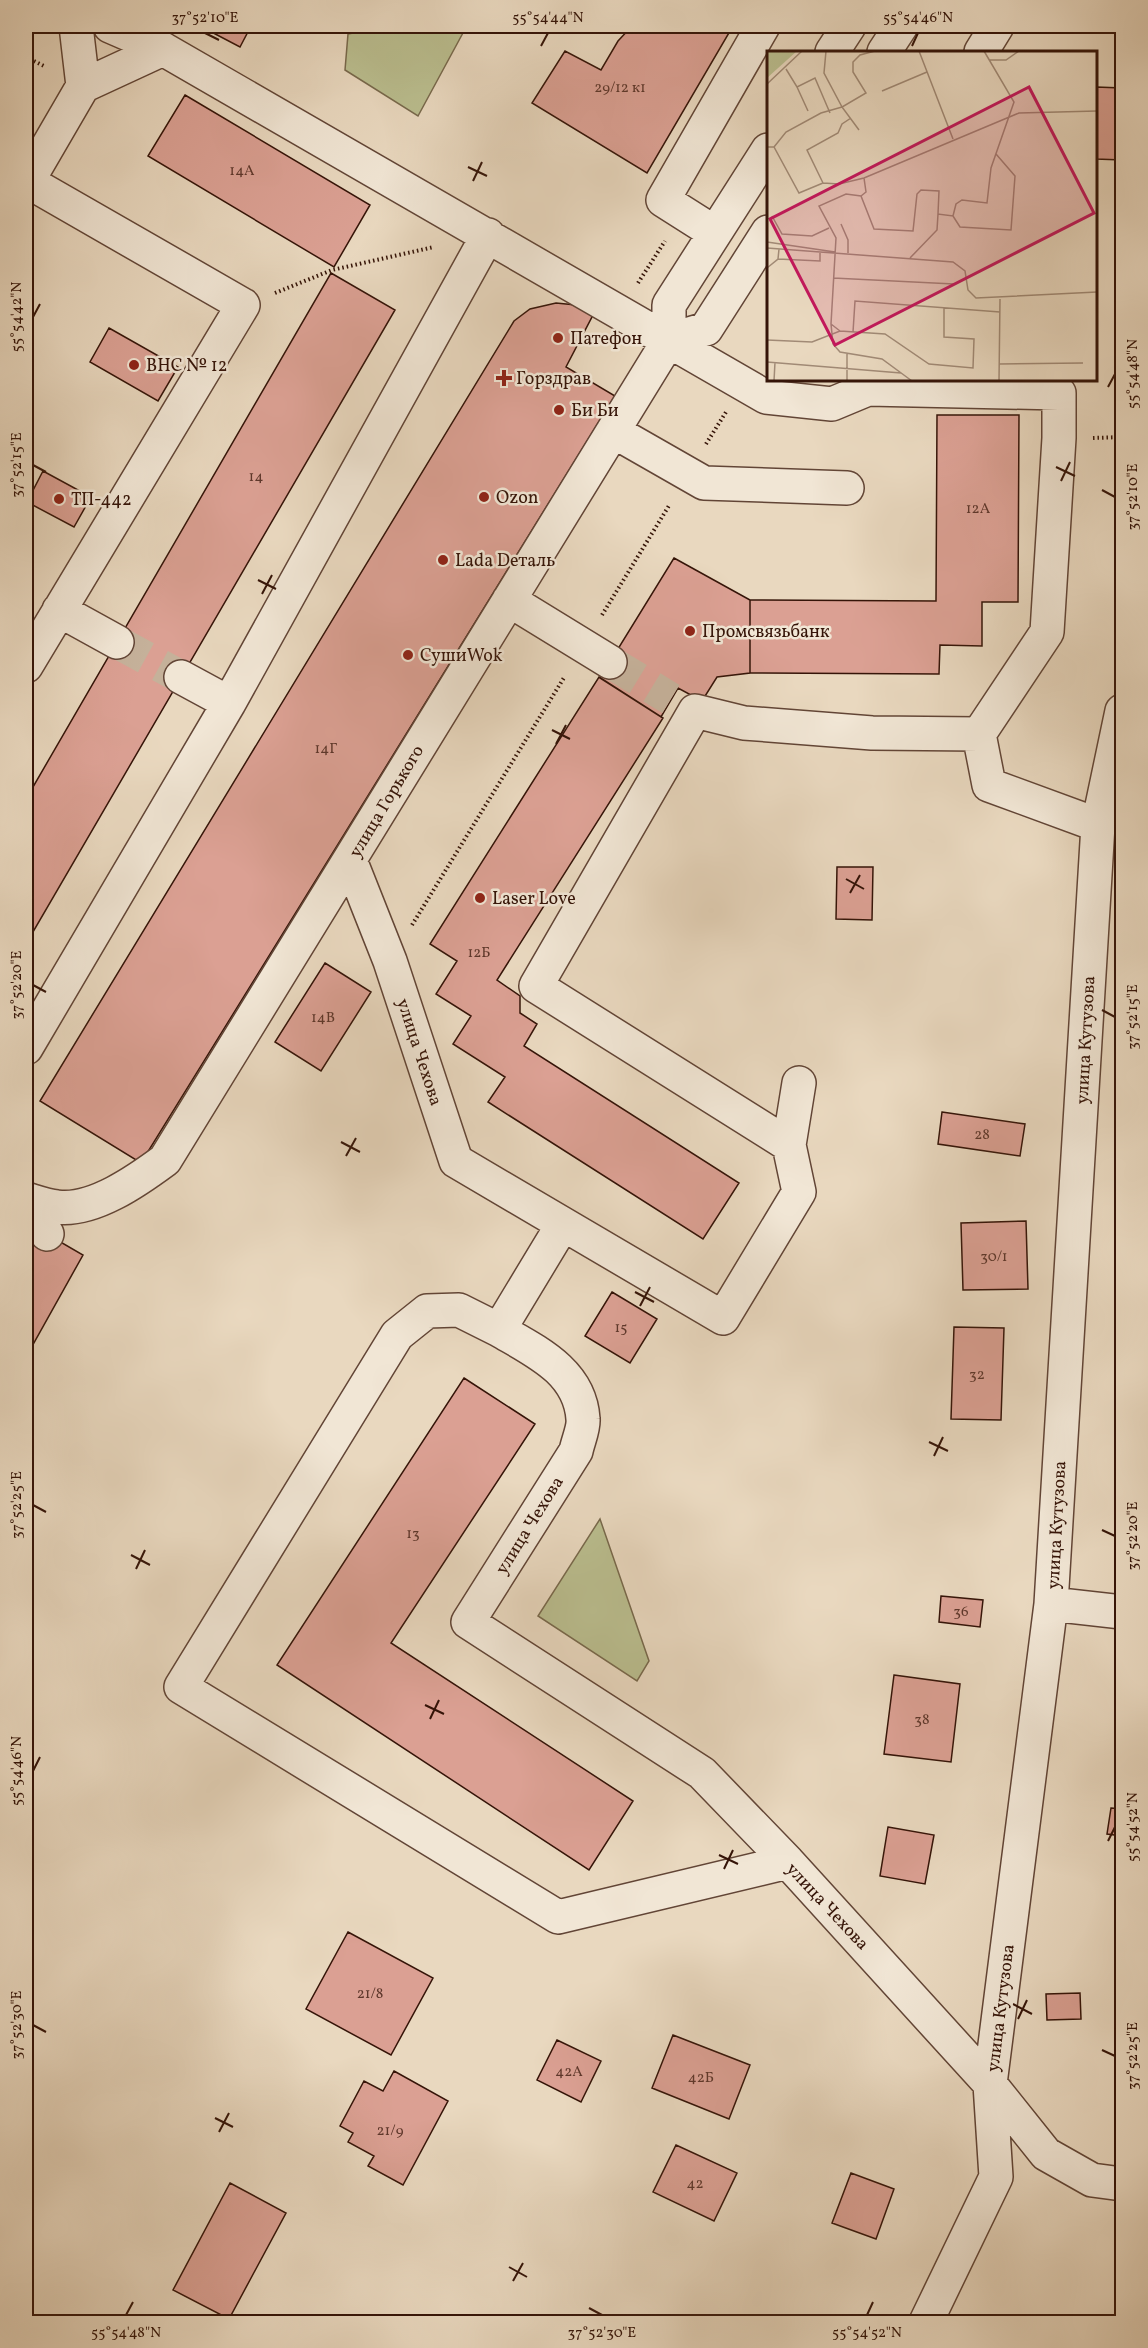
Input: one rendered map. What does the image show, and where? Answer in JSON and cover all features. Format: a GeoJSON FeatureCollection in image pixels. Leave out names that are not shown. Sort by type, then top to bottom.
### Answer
{"type":"FeatureCollection","features":[{"type":"Feature","properties":{"kind":"street"},"geometry":{"type":"LineString","coordinates":[[76,26],[82,86]]}},
{"type":"Feature","properties":{"kind":"street"},"geometry":{"type":"LineString","coordinates":[[110,26],[163,49],[766,397],[832,404],[868,384],[1059,393],[1059,438],[1047,632],[979,734],[989,785],[1098,825]]}},
{"type":"Feature","properties":{"kind":"street"},"geometry":{"type":"LineString","coordinates":[[715,233],[663,200],[763,26]]}},
{"type":"Feature","properties":{"kind":"street"},"geometry":{"type":"LineString","coordinates":[[833,51],[849,26]]}},
{"type":"Feature","properties":{"kind":"street"},"geometry":{"type":"LineString","coordinates":[[885,51],[901,26]]}},
{"type":"Feature","properties":{"kind":"street"},"geometry":{"type":"LineString","coordinates":[[982,51],[997,26]]}},
{"type":"Feature","properties":{"kind":"street"},"geometry":{"type":"LineString","coordinates":[[26,666],[243,305],[26,182],[82,86],[163,49]]}},
{"type":"Feature","properties":{"kind":"street"},"geometry":{"type":"LineString","coordinates":[[669,340],[669,305],[767,152]]}},
{"type":"Feature","properties":{"kind":"street"},"geometry":{"type":"LineString","coordinates":[[669,340],[706,329],[767,234]]}},
{"type":"Feature","properties":{"kind":"street"},"geometry":{"type":"LineString","coordinates":[[26,1048],[229,703],[488,235]]}},
{"type":"Feature","properties":{"kind":"street","name":"улица Горького"},"geometry":{"type":"LineString","coordinates":[[53,1221],[130,1186],[165,1160],[669,340]]}},
{"type":"Feature","properties":{"kind":"street"},"geometry":{"type":"LineString","coordinates":[[613,431],[704,483],[847,488]]}},
{"type":"Feature","properties":{"kind":"street"},"geometry":{"type":"LineString","coordinates":[[509,600],[610,662]]}},
{"type":"Feature","properties":{"kind":"street"},"geometry":{"type":"LineString","coordinates":[[59,610],[117,642]]}},
{"type":"Feature","properties":{"kind":"street"},"geometry":{"type":"LineString","coordinates":[[181,677],[229,703]]}},
{"type":"Feature","properties":{"kind":"street"},"geometry":{"type":"LineString","coordinates":[[799,1083],[789,1145],[536,986],[683,705],[744,723],[873,733],[979,734]]}},
{"type":"Feature","properties":{"kind":"street","name":"улица Кутузова"},"geometry":{"type":"LineString","coordinates":[[926,2322],[996,2177],[990,2084],[1051,1604],[1098,825],[1122,711]]}},
{"type":"Feature","properties":{"kind":"street","name":"улица Чехова"},"geometry":{"type":"LineString","coordinates":[[350,860],[390,962],[456,1161],[723,1318],[799,1192],[789,1145]]}},
{"type":"Feature","properties":{"kind":"street"},"geometry":{"type":"LineString","coordinates":[[26,1199],[53,1221]]}},
{"type":"Feature","properties":{"kind":"street"},"geometry":{"type":"LineString","coordinates":[[26,1204],[53,1221]]}},
{"type":"Feature","properties":{"kind":"street"},"geometry":{"type":"LineString","coordinates":[[563,1224],[499,1330],[459,1310],[427,1311],[397,1335],[181,1687],[558,1917],[788,1862]]}},
{"type":"Feature","properties":{"kind":"street","name":"улица Чехова"},"geometry":{"type":"LineString","coordinates":[[499,1330],[556,1364],[575,1390],[583,1419],[576,1451],[468,1622],[702,1773],[788,1862],[990,2084],[1046,2154],[1092,2180],[1122,2184]]}},
{"type":"Feature","properties":{"kind":"street"},"geometry":{"type":"LineString","coordinates":[[1051,1604],[1122,1612]]}},
{"type":"Feature","properties":{"kind":"path"},"geometry":{"type":"LineString","coordinates":[[243,305],[332,270],[488,235]]}},
{"type":"Feature","properties":{"kind":"green space"},"geometry":{"type":"Polygon","coordinates":[[[389,26],[462,26],[464,31],[418,116],[345,70],[348,34],[389,26]]]}},
{"type":"Feature","properties":{"kind":"green space"},"geometry":{"type":"Polygon","coordinates":[[[600,1519],[649,1661],[637,1681],[538,1616],[600,1519]]]}},
{"type":"Feature","properties":{"kind":"building"},"geometry":{"type":"Polygon","coordinates":[[[200,26],[251,26],[240,47],[200,26]]]}},
{"type":"Feature","properties":{"kind":"building"},"geometry":{"type":"Polygon","coordinates":[[[632,26],[733,26],[647,173],[532,103],[565,51],[601,70],[618,41],[632,26]]]}},
{"type":"Feature","properties":{"kind":"building"},"geometry":{"type":"Polygon","coordinates":[[[1097,87],[1122,88],[1122,160],[1097,159],[1097,87]]]}},
{"type":"Feature","properties":{"kind":"building"},"geometry":{"type":"Polygon","coordinates":[[[185,95],[370,205],[334,267],[148,156],[185,95]]]}},
{"type":"Feature","properties":{"kind":"building"},"geometry":{"type":"Polygon","coordinates":[[[331,273],[395,310],[26,944],[26,799],[331,273]]]}},
{"type":"Feature","properties":{"kind":"building"},"geometry":{"type":"Polygon","coordinates":[[[556,303],[576,305],[594,313],[566,367],[615,396],[141,1163],[40,1101],[514,321],[530,309],[556,303]]]}},
{"type":"Feature","properties":{"kind":"building","name":"ВНС № 12"},"geometry":{"type":"Polygon","coordinates":[[[109,328],[178,367],[158,401],[90,362],[109,328]]]}},
{"type":"Feature","properties":{"kind":"building"},"geometry":{"type":"Polygon","coordinates":[[[937,415],[1019,415],[1018,602],[982,602],[982,646],[940,645],[939,674],[750,673],[750,600],[936,601],[937,415]]]}},
{"type":"Feature","properties":{"kind":"building","name":"ТП-442"},"geometry":{"type":"Polygon","coordinates":[[[43,471],[91,497],[74,527],[27,502],[43,471]]]}},
{"type":"Feature","properties":{"kind":"building","name":"Промсвязьбанк"},"geometry":{"type":"Polygon","coordinates":[[[674,558],[750,600],[750,673],[717,677],[702,701],[678,688],[661,717],[600,678],[674,558]]]}},
{"type":"Feature","properties":{"kind":"building"},"geometry":{"type":"Polygon","coordinates":[[[599,677],[663,718],[497,980],[520,996],[520,1013],[537,1024],[524,1046],[739,1183],[703,1239],[488,1102],[505,1077],[453,1044],[471,1016],[436,994],[457,961],[430,944],[599,677]]]}},
{"type":"Feature","properties":{"kind":"building"},"geometry":{"type":"Polygon","coordinates":[[[837,867],[873,867],[872,920],[836,919],[837,867]]]}},
{"type":"Feature","properties":{"kind":"building"},"geometry":{"type":"Polygon","coordinates":[[[325,963],[371,992],[321,1071],[275,1042],[325,963]]]}},
{"type":"Feature","properties":{"kind":"building"},"geometry":{"type":"Polygon","coordinates":[[[942,1112],[1025,1124],[1020,1156],[938,1144],[942,1112]]]}},
{"type":"Feature","properties":{"kind":"building"},"geometry":{"type":"Polygon","coordinates":[[[1026,1221],[1028,1289],[963,1290],[961,1223],[1026,1221]]]}},
{"type":"Feature","properties":{"kind":"building"},"geometry":{"type":"Polygon","coordinates":[[[26,1222],[83,1255],[26,1357],[26,1222]]]}},
{"type":"Feature","properties":{"kind":"building"},"geometry":{"type":"Polygon","coordinates":[[[612,1292],[657,1319],[630,1363],[585,1336],[612,1292]]]}},
{"type":"Feature","properties":{"kind":"building"},"geometry":{"type":"Polygon","coordinates":[[[954,1327],[1004,1328],[1001,1420],[951,1419],[954,1327]]]}},
{"type":"Feature","properties":{"kind":"building"},"geometry":{"type":"Polygon","coordinates":[[[464,1378],[535,1424],[391,1643],[633,1801],[589,1870],[277,1665],[464,1378]]]}},
{"type":"Feature","properties":{"kind":"building"},"geometry":{"type":"Polygon","coordinates":[[[941,1596],[983,1600],[980,1627],[939,1622],[941,1596]]]}},
{"type":"Feature","properties":{"kind":"building"},"geometry":{"type":"Polygon","coordinates":[[[894,1675],[960,1684],[951,1762],[884,1754],[894,1675]]]}},
{"type":"Feature","properties":{"kind":"building"},"geometry":{"type":"Polygon","coordinates":[[[1111,1808],[1122,1809],[1122,1836],[1107,1834],[1111,1808]]]}},
{"type":"Feature","properties":{"kind":"building"},"geometry":{"type":"Polygon","coordinates":[[[888,1827],[934,1835],[925,1884],[880,1876],[888,1827]]]}},
{"type":"Feature","properties":{"kind":"building"},"geometry":{"type":"Polygon","coordinates":[[[348,1932],[433,1978],[391,2055],[306,2009],[348,1932]]]}},
{"type":"Feature","properties":{"kind":"building"},"geometry":{"type":"Polygon","coordinates":[[[1080,1993],[1081,2019],[1047,2020],[1046,1994],[1080,1993]]]}},
{"type":"Feature","properties":{"kind":"building"},"geometry":{"type":"Polygon","coordinates":[[[673,2035],[750,2065],[729,2119],[652,2088],[673,2035]]]}},
{"type":"Feature","properties":{"kind":"building"},"geometry":{"type":"Polygon","coordinates":[[[557,2040],[601,2061],[581,2102],[537,2080],[557,2040]]]}},
{"type":"Feature","properties":{"kind":"building"},"geometry":{"type":"Polygon","coordinates":[[[394,2071],[448,2101],[403,2185],[368,2166],[374,2156],[348,2142],[353,2133],[340,2126],[364,2081],[383,2091],[394,2071]]]}},
{"type":"Feature","properties":{"kind":"building"},"geometry":{"type":"Polygon","coordinates":[[[676,2145],[737,2173],[714,2221],[653,2192],[676,2145]]]}},
{"type":"Feature","properties":{"kind":"building"},"geometry":{"type":"Polygon","coordinates":[[[851,2173],[894,2189],[876,2239],[832,2223],[851,2173]]]}},
{"type":"Feature","properties":{"kind":"building"},"geometry":{"type":"Polygon","coordinates":[[[230,2183],[286,2213],[229,2319],[173,2290],[230,2183]]]}},
{"type":"Feature","properties":{"kind":"tunnel"},"geometry":{"type":"LineString","coordinates":[[117,642],[181,677]]}},
{"type":"Feature","properties":{"kind":"tunnel"},"geometry":{"type":"LineString","coordinates":[[610,662],[671,699]]}},
{"type":"Feature","properties":{"kind":"place","name":"Патефон"},"geometry":{"type":"Point","coordinates":[558,338]}},
{"type":"Feature","properties":{"kind":"place","name":"ВНС № 12"},"geometry":{"type":"Point","coordinates":[134,365]}},
{"type":"Feature","properties":{"kind":"place","name":"Горздрав"},"geometry":{"type":"Point","coordinates":[504,378]}},
{"type":"Feature","properties":{"kind":"place","name":"Би Би"},"geometry":{"type":"Point","coordinates":[559,410]}},
{"type":"Feature","properties":{"kind":"place","name":"Ozon"},"geometry":{"type":"Point","coordinates":[484,497]}},
{"type":"Feature","properties":{"kind":"place","name":"ТП-442"},"geometry":{"type":"Point","coordinates":[59,499]}},
{"type":"Feature","properties":{"kind":"place","name":"Lada Dеталь"},"geometry":{"type":"Point","coordinates":[443,560]}},
{"type":"Feature","properties":{"kind":"place","name":"Промсвязьбанк"},"geometry":{"type":"Point","coordinates":[690,631]}},
{"type":"Feature","properties":{"kind":"place","name":"СушиWok"},"geometry":{"type":"Point","coordinates":[408,655]}},
{"type":"Feature","properties":{"kind":"place","name":"Laser Love"},"geometry":{"type":"Point","coordinates":[480,898]}}]}
